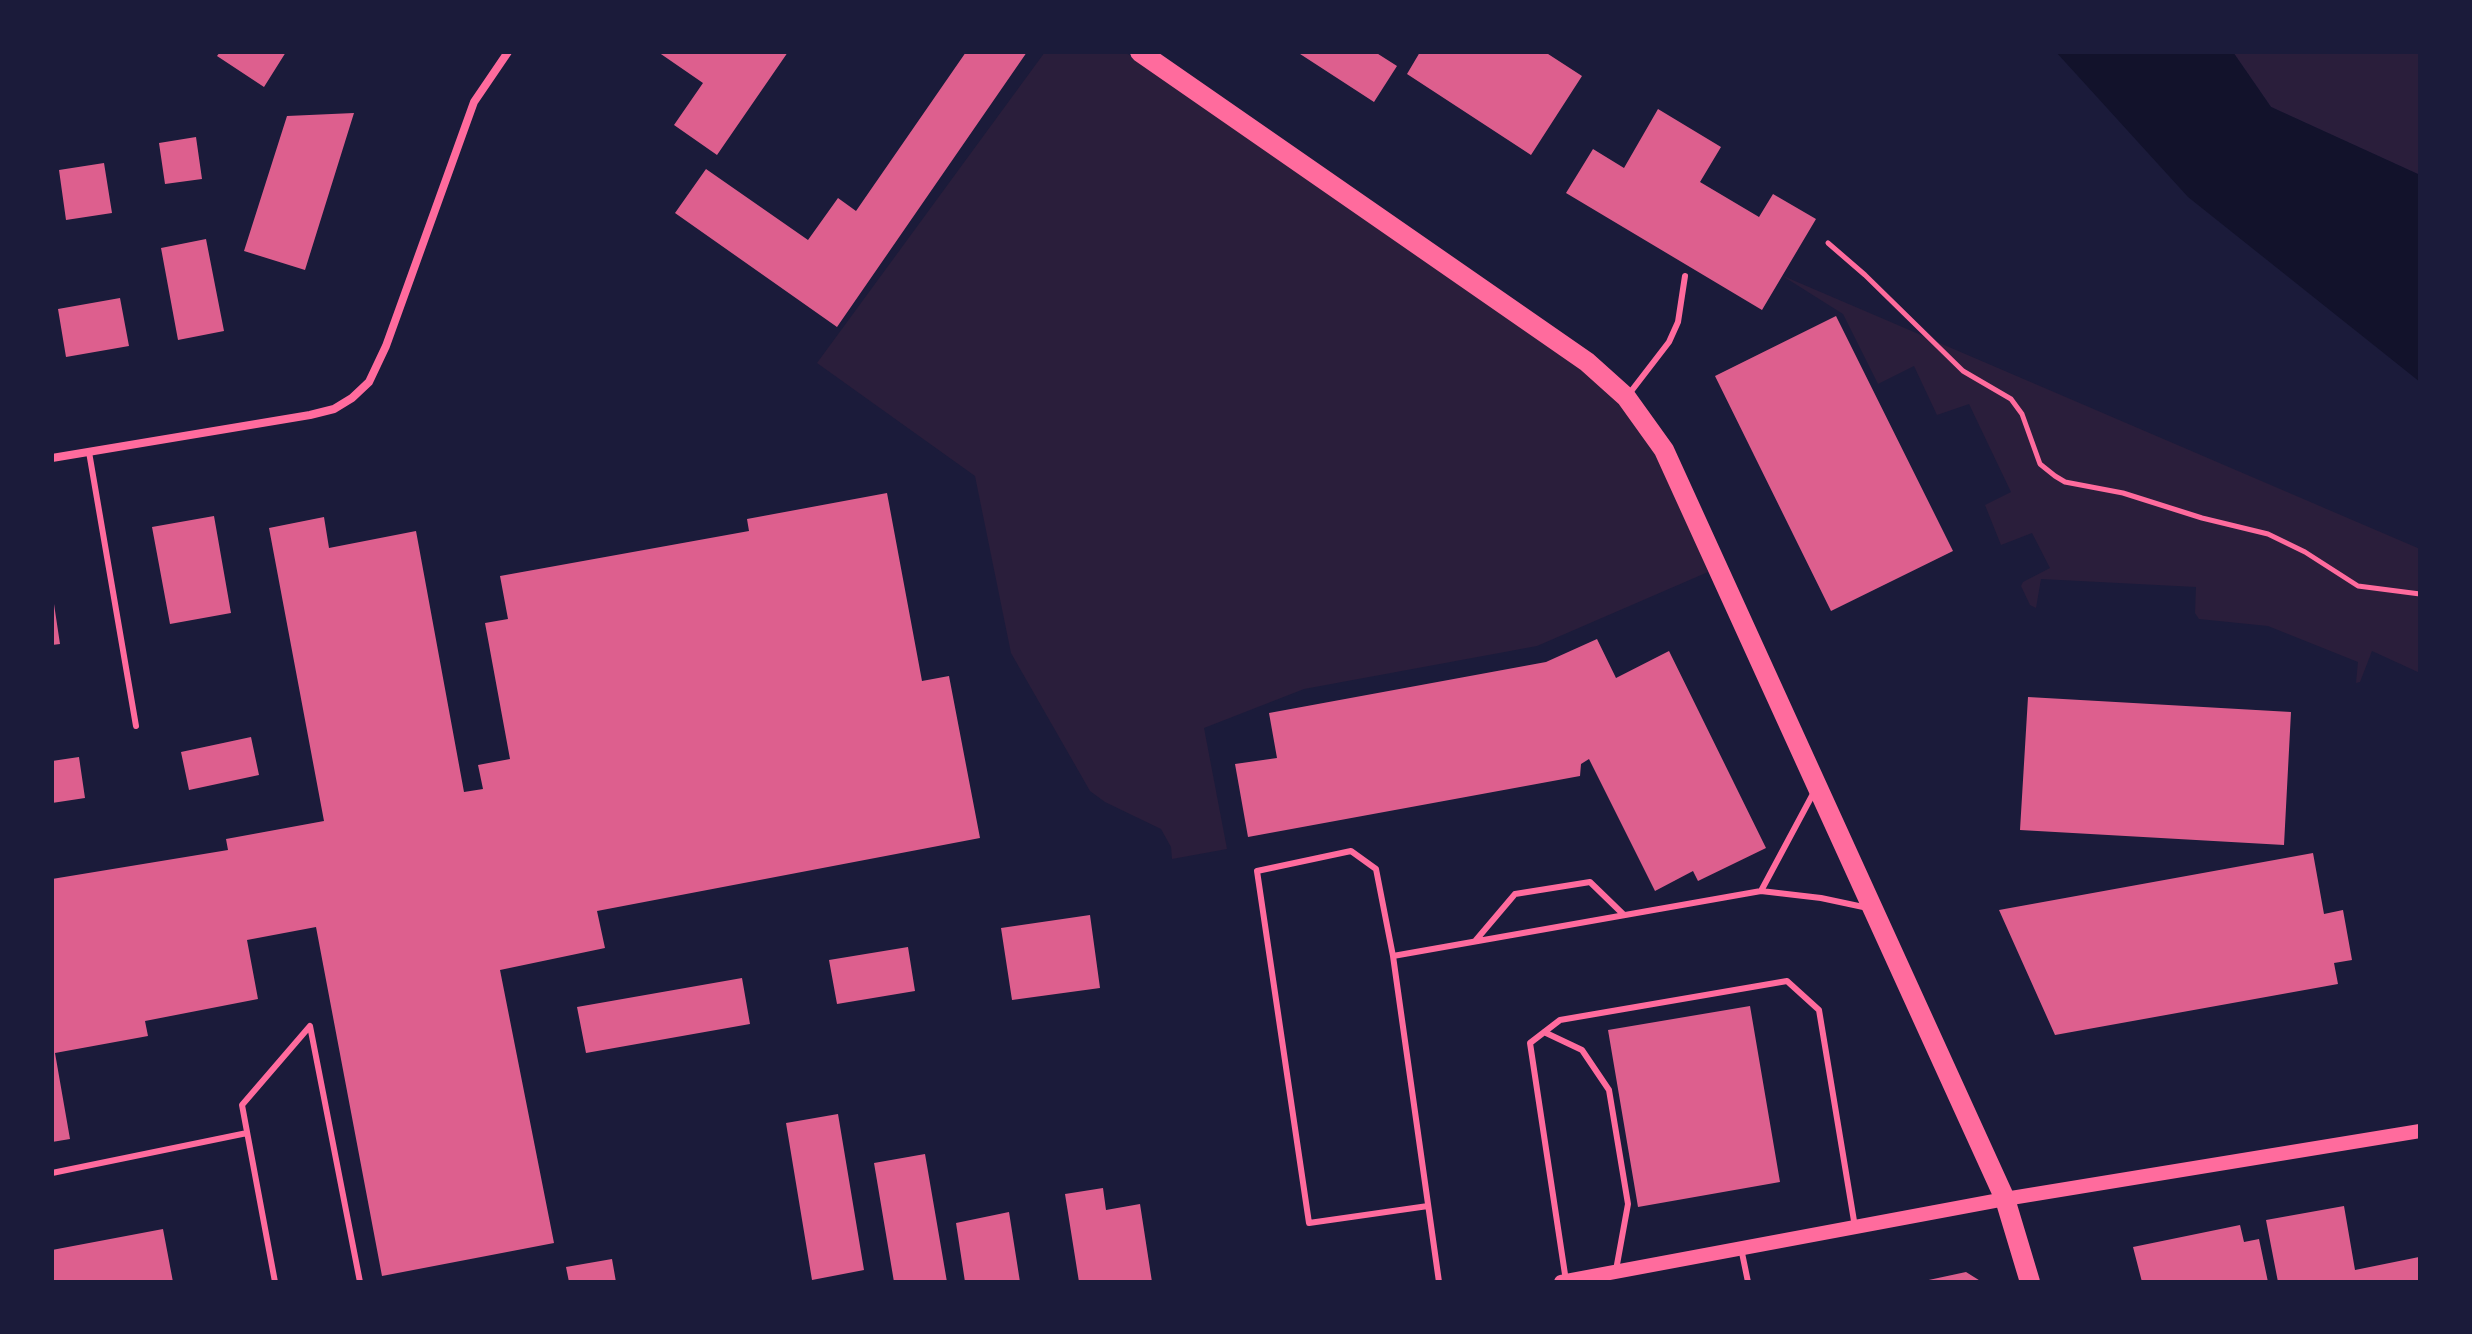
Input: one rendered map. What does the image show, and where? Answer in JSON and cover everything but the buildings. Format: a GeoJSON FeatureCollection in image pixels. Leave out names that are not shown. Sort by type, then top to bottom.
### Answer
{"type":"FeatureCollection","features":[{"type":"Feature","properties":{"kind":"main road"},"geometry":{"type":"LineString","coordinates":[[1140,52],[1587,362],[1626,397],[1664,450],[2005,1199],[2030,1282]]}},
{"type":"Feature","properties":{"kind":"street"},"geometry":{"type":"LineString","coordinates":[[52,458],[310,415],[334,409],[352,398],[369,382],[386,346],[474,102],[508,52]]}},
{"type":"Feature","properties":{"kind":"street"},"geometry":{"type":"LineString","coordinates":[[1564,1282],[2005,1199],[2420,1131]]}},
{"type":"Feature","properties":{"kind":"lane"},"geometry":{"type":"LineString","coordinates":[[1626,397],[1669,342],[1678,322],[1685,276]]}},
{"type":"Feature","properties":{"kind":"lane"},"geometry":{"type":"LineString","coordinates":[[89,452],[136,726]]}},
{"type":"Feature","properties":{"kind":"lane"},"geometry":{"type":"LineString","coordinates":[[1761,891],[1817,786]]}},
{"type":"Feature","properties":{"kind":"lane"},"geometry":{"type":"LineString","coordinates":[[1428,1206],[1309,1223],[1257,871],[1351,851],[1376,869],[1393,956],[1439,1282]]}},
{"type":"Feature","properties":{"kind":"lane"},"geometry":{"type":"LineString","coordinates":[[1475,941],[1515,894],[1590,882],[1624,915]]}},
{"type":"Feature","properties":{"kind":"lane"},"geometry":{"type":"LineString","coordinates":[[1393,956],[1761,891],[1821,898],[1873,909]]}},
{"type":"Feature","properties":{"kind":"lane"},"geometry":{"type":"LineString","coordinates":[[1564,1282],[1530,1043],[1560,1020],[1787,981],[1819,1010],[1855,1227]]}},
{"type":"Feature","properties":{"kind":"lane"},"geometry":{"type":"LineString","coordinates":[[275,1282],[242,1105],[310,1026],[360,1282]]}},
{"type":"Feature","properties":{"kind":"lane"},"geometry":{"type":"LineString","coordinates":[[1544,1032],[1582,1050],[1609,1090],[1628,1204],[1616,1272]]}},
{"type":"Feature","properties":{"kind":"lane"},"geometry":{"type":"LineString","coordinates":[[52,1173],[247,1133]]}},
{"type":"Feature","properties":{"kind":"lane"},"geometry":{"type":"LineString","coordinates":[[1741,1248],[1748,1282]]}},
{"type":"Feature","properties":{"kind":"path"},"geometry":{"type":"LineString","coordinates":[[1828,243],[1963,371],[2011,399],[2022,414],[2040,464],[2065,482],[2123,493],[2202,518],[2268,534],[2305,552],[2358,586],[2420,594]]}},
{"type":"Feature","properties":{"kind":"shaded area"},"geometry":{"type":"Polygon","coordinates":[[[1045,52],[1125,52],[1587,373],[1621,406],[1658,455],[1708,572],[1537,646],[1304,689],[1204,728],[1227,849],[1172,859],[1171,847],[1161,829],[1105,802],[1090,791],[1011,653],[975,476],[817,363],[1045,52]]]}},
{"type":"Feature","properties":{"kind":"shaded area"},"geometry":{"type":"Polygon","coordinates":[[[2056,52],[2233,52],[2271,107],[2420,175],[2420,382],[2188,197],[2056,52]]]}},
{"type":"Feature","properties":{"kind":"shaded area"},"geometry":{"type":"Polygon","coordinates":[[[2233,52],[2420,52],[2420,175],[2271,107],[2233,52]]]}},
{"type":"Feature","properties":{"kind":"shaded area"},"geometry":{"type":"Polygon","coordinates":[[[1781,275],[2420,549],[2420,673],[2372,651],[2360,682],[2356,683],[2358,662],[2268,626],[2199,619],[2195,613],[2196,587],[2041,579],[2036,608],[2030,605],[2021,586],[2023,582],[2050,568],[2032,533],[2001,545],[1985,505],[2011,492],[1969,404],[1937,415],[1914,366],[1878,384],[1843,314],[1781,275]]]}}]}
